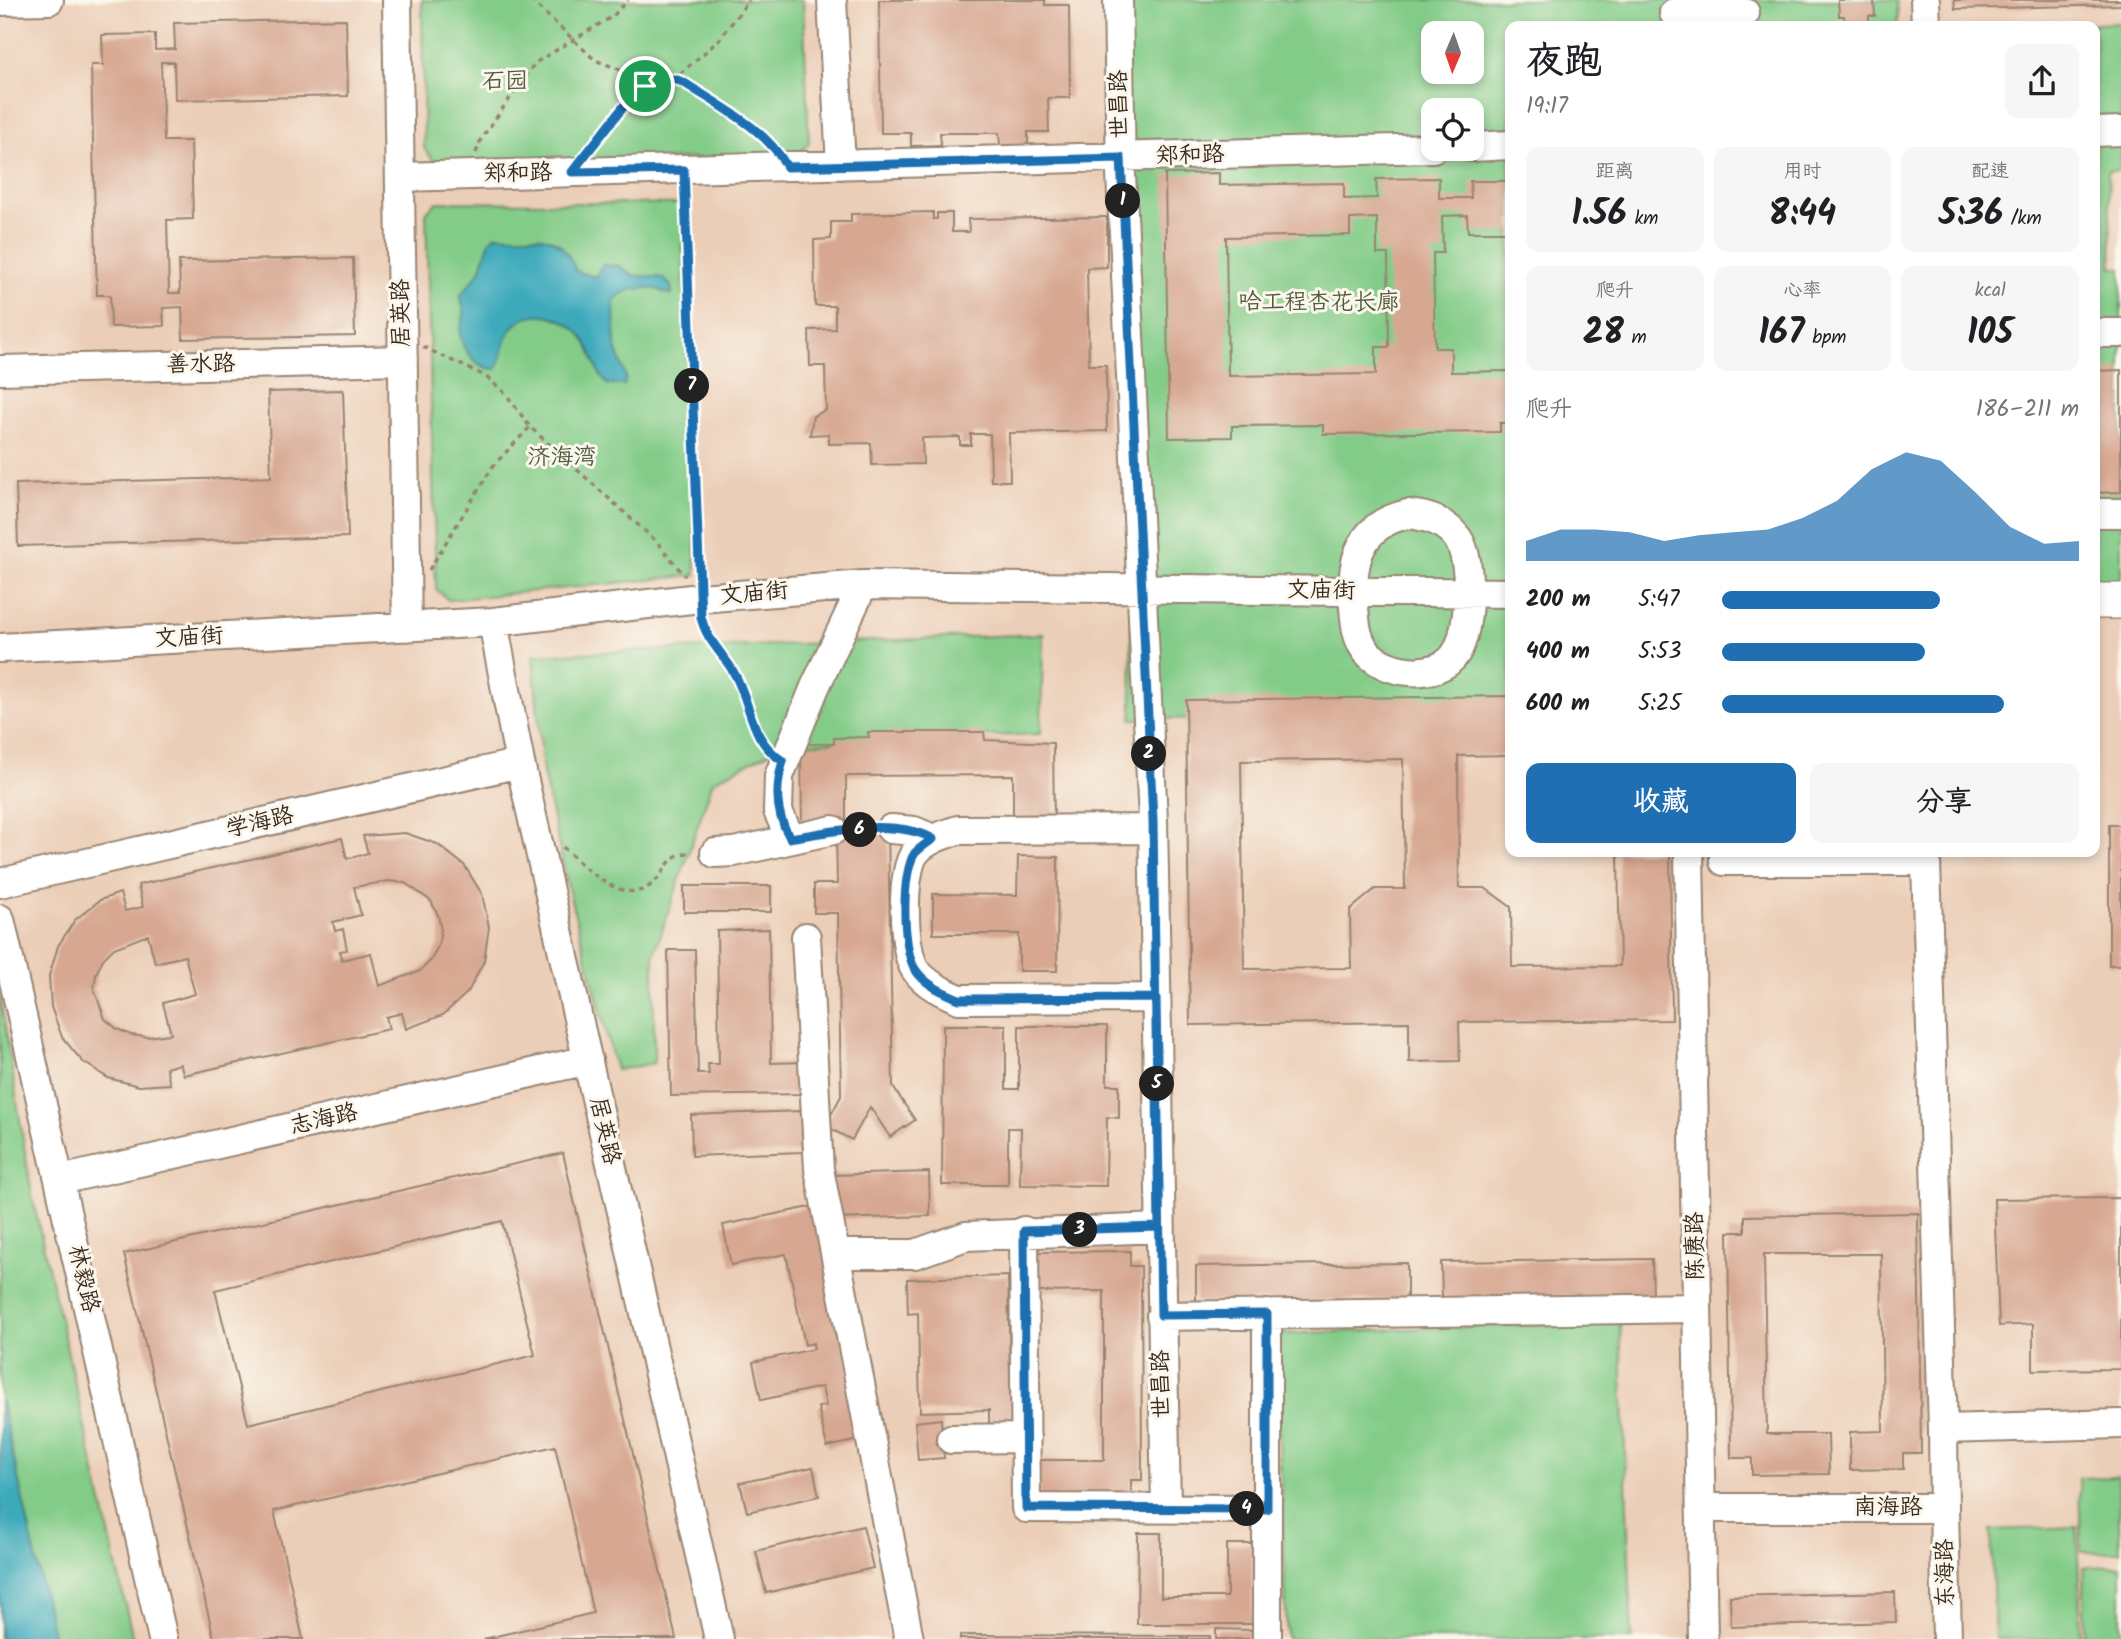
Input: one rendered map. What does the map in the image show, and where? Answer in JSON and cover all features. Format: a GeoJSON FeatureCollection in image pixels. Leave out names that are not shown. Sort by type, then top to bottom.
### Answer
{"type":"FeatureCollection","features":[{"type":"Feature","properties":{"kind":"main road"},"geometry":{"type":"LineString","coordinates":[[2100,601],[2121,601]]}},
{"type":"Feature","properties":{"kind":"street"},"geometry":{"type":"LineString","coordinates":[[0,1],[49,0]]}},
{"type":"Feature","properties":{"kind":"street","name":"居英路"},"geometry":{"type":"LineString","coordinates":[[397,0],[407,627]]}},
{"type":"Feature","properties":{"kind":"street"},"geometry":{"type":"LineString","coordinates":[[832,0],[841,165]]}},
{"type":"Feature","properties":{"kind":"street","name":"世昌路"},"geometry":{"type":"LineString","coordinates":[[1118,0],[1121,158],[1153,830],[1166,1508]]}},
{"type":"Feature","properties":{"kind":"street"},"geometry":{"type":"LineString","coordinates":[[1925,0],[1926,21]]}},
{"type":"Feature","properties":{"kind":"street"},"geometry":{"type":"LineString","coordinates":[[1674,13],[1745,13]]}},
{"type":"Feature","properties":{"kind":"street"},"geometry":{"type":"LineString","coordinates":[[2100,132],[2121,131]]}},
{"type":"Feature","properties":{"kind":"street"},"geometry":{"type":"LineString","coordinates":[[1484,146],[1505,145]]}},
{"type":"Feature","properties":{"kind":"street","name":"郑和路"},"geometry":{"type":"LineString","coordinates":[[400,177],[1421,148]]}},
{"type":"Feature","properties":{"kind":"street"},"geometry":{"type":"LineString","coordinates":[[2100,333],[2121,333]]}},
{"type":"Feature","properties":{"kind":"street","name":"善水路"},"geometry":{"type":"LineString","coordinates":[[0,370],[403,349]]}},
{"type":"Feature","properties":{"kind":"street"},"geometry":{"type":"LineString","coordinates":[[2100,513],[2121,513]]}},
{"type":"Feature","properties":{"kind":"street"},"geometry":{"type":"LineString","coordinates":[[1408,514],[1429,517],[1458,537],[1467,566],[1468,614],[1456,653],[1443,666],[1427,671],[1388,668],[1364,650],[1357,635],[1354,592],[1354,564],[1362,544],[1383,522],[1408,514]]}},
{"type":"Feature","properties":{"kind":"street"},"geometry":{"type":"LineString","coordinates":[[790,838],[778,811],[779,776],[783,761],[863,585]]}},
{"type":"Feature","properties":{"kind":"street","name":"文庙街"},"geometry":{"type":"LineString","coordinates":[[0,648],[493,622],[700,598],[863,585],[1505,593]]}},
{"type":"Feature","properties":{"kind":"street","name":"居英路"},"geometry":{"type":"LineString","coordinates":[[493,622],[520,763],[719,1639]]}},
{"type":"Feature","properties":{"kind":"street","name":"学海路"},"geometry":{"type":"LineString","coordinates":[[0,883],[520,763]]}},
{"type":"Feature","properties":{"kind":"street"},"geometry":{"type":"LineString","coordinates":[[891,829],[914,831],[933,839]]}},
{"type":"Feature","properties":{"kind":"street"},"geometry":{"type":"LineString","coordinates":[[715,853],[734,852],[833,830]]}},
{"type":"Feature","properties":{"kind":"street"},"geometry":{"type":"LineString","coordinates":[[1153,830],[958,830],[933,839],[915,853],[907,872],[906,945],[915,969],[936,990],[959,999],[1156,998]]}},
{"type":"Feature","properties":{"kind":"street","name":"陈赓路"},"geometry":{"type":"LineString","coordinates":[[1689,857],[1703,1639]]}},
{"type":"Feature","properties":{"kind":"street","name":"南海路"},"geometry":{"type":"LineString","coordinates":[[1701,1508],[1944,1508],[1926,861],[1724,861],[1724,857]]}},
{"type":"Feature","properties":{"kind":"street","name":"林毅路"},"geometry":{"type":"LineString","coordinates":[[0,919],[163,1639]]}},
{"type":"Feature","properties":{"kind":"street"},"geometry":{"type":"LineString","coordinates":[[806,937],[819,1169],[909,1639]]}},
{"type":"Feature","properties":{"kind":"street","name":"志海路"},"geometry":{"type":"LineString","coordinates":[[61,1180],[588,1060]]}},
{"type":"Feature","properties":{"kind":"street"},"geometry":{"type":"LineString","coordinates":[[836,1254],[915,1254],[966,1236],[1024,1231],[1159,1227]]}},
{"type":"Feature","properties":{"kind":"street"},"geometry":{"type":"LineString","coordinates":[[1024,1231],[1026,1508],[1267,1509]]}},
{"type":"Feature","properties":{"kind":"street"},"geometry":{"type":"LineString","coordinates":[[1161,1315],[1697,1308]]}},
{"type":"Feature","properties":{"kind":"street"},"geometry":{"type":"LineString","coordinates":[[1267,1314],[1267,1639]]}},
{"type":"Feature","properties":{"kind":"street"},"geometry":{"type":"LineString","coordinates":[[1943,1429],[2121,1424]]}},
{"type":"Feature","properties":{"kind":"street"},"geometry":{"type":"LineString","coordinates":[[951,1439],[1026,1438]]}},
{"type":"Feature","properties":{"kind":"street","name":"东海路"},"geometry":{"type":"LineString","coordinates":[[1944,1508],[1947,1639]]}},
{"type":"Feature","properties":{"kind":"path"},"geometry":{"type":"LineString","coordinates":[[531,0],[595,60],[629,73],[683,82],[763,136],[778,149],[787,167]]}},
{"type":"Feature","properties":{"kind":"path"},"geometry":{"type":"LineString","coordinates":[[474,175],[481,139],[534,63],[613,16],[628,0]]}},
{"type":"Feature","properties":{"kind":"path"},"geometry":{"type":"LineString","coordinates":[[572,172],[628,101],[645,86],[674,79],[719,40],[749,0]]}},
{"type":"Feature","properties":{"kind":"path"},"geometry":{"type":"LineString","coordinates":[[684,170],[700,598],[704,632],[733,671],[755,732],[783,761]]}},
{"type":"Feature","properties":{"kind":"path"},"geometry":{"type":"LineString","coordinates":[[403,349],[485,376],[506,394],[530,427],[657,542],[673,559],[700,598]]}},
{"type":"Feature","properties":{"kind":"path"},"geometry":{"type":"LineString","coordinates":[[428,571],[493,466],[530,427]]}},
{"type":"Feature","properties":{"kind":"path"},"geometry":{"type":"LineString","coordinates":[[533,820],[600,879],[614,888],[631,891],[652,884],[674,856],[681,852],[715,853]]}},
{"type":"Feature","properties":{"kind":"shaded area"},"geometry":{"type":"Polygon","coordinates":[[[0,0],[2121,0],[2121,1639],[0,1639],[0,0]]]}},
{"type":"Feature","properties":{"kind":"green space","name":"石园"},"geometry":{"type":"Polygon","coordinates":[[[422,0],[803,0],[809,143],[796,156],[437,165],[424,148],[422,0]]]}},
{"type":"Feature","properties":{"kind":"green space","name":"哈工程杏花长廊"},"geometry":{"type":"Polygon","coordinates":[[[1125,0],[1897,0],[1898,21],[1505,21],[1505,715],[1132,719],[1125,0]]]}},
{"type":"Feature","properties":{"kind":"green space"},"geometry":{"type":"Polygon","coordinates":[[[2121,23],[2121,170],[2108,171],[2112,268],[2121,268],[2121,583],[2100,583],[2100,24],[2121,23]]]}},
{"type":"Feature","properties":{"kind":"green space","name":"济海湾"},"geometry":{"type":"Polygon","coordinates":[[[437,202],[681,204],[696,575],[448,600],[436,589],[426,212],[437,202]]]}},
{"type":"Feature","properties":{"kind":"green space"},"geometry":{"type":"Polygon","coordinates":[[[1043,634],[1041,734],[786,744],[713,781],[654,954],[654,1063],[616,1070],[570,896],[543,773],[533,655],[1043,634]]]}},
{"type":"Feature","properties":{"kind":"green space"},"geometry":{"type":"Polygon","coordinates":[[[0,994],[32,1196],[133,1639],[0,1639],[0,994]]]}},
{"type":"Feature","properties":{"kind":"green space"},"geometry":{"type":"Polygon","coordinates":[[[1620,1321],[1632,1639],[1287,1639],[1275,1334],[1620,1321]]]}},
{"type":"Feature","properties":{"kind":"green space"},"geometry":{"type":"Polygon","coordinates":[[[2118,1477],[2120,1552],[2081,1552],[2079,1478],[2118,1477]]]}},
{"type":"Feature","properties":{"kind":"green space"},"geometry":{"type":"Polygon","coordinates":[[[2077,1527],[2081,1639],[1995,1639],[1991,1530],[2077,1527]]]}},
{"type":"Feature","properties":{"kind":"green space"},"geometry":{"type":"Polygon","coordinates":[[[2121,1566],[2121,1639],[2085,1639],[2083,1567],[2121,1566]]]}},
{"type":"Feature","properties":{"kind":"water"},"geometry":{"type":"Polygon","coordinates":[[[496,235],[535,236],[554,241],[562,247],[576,271],[595,277],[603,265],[619,266],[633,275],[663,278],[671,286],[672,295],[651,288],[639,289],[628,291],[614,300],[615,344],[626,377],[624,385],[608,385],[600,375],[580,334],[563,321],[543,315],[524,319],[515,325],[508,335],[496,369],[483,366],[472,358],[461,339],[464,309],[461,295],[480,271],[490,240],[496,235]]]}},
{"type":"Feature","properties":{"kind":"water"},"geometry":{"type":"Polygon","coordinates":[[[0,1397],[54,1639],[0,1639],[0,1397]]]}},
{"type":"Feature","properties":{"kind":"building"},"geometry":{"type":"Polygon","coordinates":[[[879,0],[1045,0],[1045,5],[1069,5],[1070,98],[1048,98],[1049,132],[1028,132],[1028,146],[1000,146],[999,133],[940,133],[941,145],[911,146],[911,133],[881,133],[879,0]]]}},
{"type":"Feature","properties":{"kind":"building"},"geometry":{"type":"Polygon","coordinates":[[[1838,0],[1874,0],[1875,16],[1869,16],[1869,21],[1845,21],[1844,16],[1839,16],[1838,0]]]}},
{"type":"Feature","properties":{"kind":"building"},"geometry":{"type":"Polygon","coordinates":[[[1954,0],[2121,0],[2121,5],[1955,9],[1954,0]]]}},
{"type":"Feature","properties":{"kind":"building"},"geometry":{"type":"Polygon","coordinates":[[[346,19],[348,96],[175,100],[174,62],[161,62],[164,141],[191,141],[193,219],[167,220],[169,293],[180,293],[179,261],[353,258],[355,336],[183,339],[182,307],[163,308],[164,326],[111,327],[110,295],[97,295],[91,65],[103,65],[102,35],[155,34],[155,50],[175,49],[174,23],[346,19]]]}},
{"type":"Feature","properties":{"kind":"building"},"geometry":{"type":"Polygon","coordinates":[[[1219,173],[1219,185],[1344,183],[1344,199],[1377,198],[1376,179],[1439,178],[1439,198],[1471,198],[1470,181],[1505,181],[1505,232],[1468,232],[1467,215],[1442,216],[1443,253],[1433,253],[1435,348],[1451,348],[1451,372],[1505,371],[1505,423],[1500,423],[1500,432],[1323,434],[1323,425],[1232,426],[1232,437],[1169,438],[1165,174],[1219,173]],[[1377,218],[1350,219],[1350,235],[1226,237],[1228,376],[1376,374],[1376,347],[1389,347],[1388,254],[1377,254],[1377,218]]]}},
{"type":"Feature","properties":{"kind":"building"},"geometry":{"type":"Polygon","coordinates":[[[933,212],[933,219],[937,219],[937,213],[952,213],[952,232],[969,232],[968,219],[1107,217],[1107,267],[1087,268],[1089,365],[1106,365],[1107,431],[1009,433],[1010,481],[991,481],[990,434],[971,434],[971,445],[960,445],[960,437],[922,438],[923,464],[872,465],[871,443],[829,444],[829,434],[810,435],[813,416],[826,410],[825,366],[810,366],[809,330],[835,329],[835,306],[815,306],[814,240],[831,239],[831,222],[851,222],[851,214],[933,212]]]}},
{"type":"Feature","properties":{"kind":"building"},"geometry":{"type":"Polygon","coordinates":[[[2121,370],[2121,492],[2100,493],[2100,371],[2121,370]]]}},
{"type":"Feature","properties":{"kind":"building"},"geometry":{"type":"Polygon","coordinates":[[[343,390],[348,537],[18,546],[16,484],[271,477],[268,392],[343,390]]]}},
{"type":"Feature","properties":{"kind":"building"},"geometry":{"type":"Polygon","coordinates":[[[1505,696],[1505,755],[1458,756],[1459,888],[1485,888],[1511,907],[1512,967],[1620,966],[1618,857],[1670,857],[1672,1020],[1459,1022],[1460,1061],[1409,1062],[1409,1022],[1190,1025],[1186,700],[1505,696]],[[1403,759],[1241,761],[1244,969],[1351,968],[1350,910],[1375,889],[1405,889],[1403,759]]]}},
{"type":"Feature","properties":{"kind":"building"},"geometry":{"type":"Polygon","coordinates":[[[868,732],[984,732],[985,740],[1053,743],[1054,824],[1013,824],[1013,775],[846,776],[846,829],[802,829],[801,744],[834,744],[834,738],[869,737],[868,732]]]}},
{"type":"Feature","properties":{"kind":"building"},"geometry":{"type":"Polygon","coordinates":[[[2109,825],[2121,825],[2121,965],[2109,965],[2109,825]]]}},
{"type":"Feature","properties":{"kind":"building"},"geometry":{"type":"Polygon","coordinates":[[[888,830],[893,1087],[915,1120],[890,1137],[870,1107],[852,1140],[825,1126],[841,1096],[838,913],[814,913],[814,884],[837,884],[836,831],[888,830]]]}},
{"type":"Feature","properties":{"kind":"building"},"geometry":{"type":"Polygon","coordinates":[[[405,833],[437,844],[464,865],[482,894],[489,927],[484,961],[468,992],[443,1015],[406,1029],[402,1013],[386,1017],[389,1029],[184,1075],[180,1064],[166,1068],[170,1084],[139,1086],[108,1078],[82,1061],[62,1037],[51,1007],[49,976],[58,946],[75,920],[100,900],[120,893],[125,911],[143,907],[138,885],[342,838],[347,859],[368,853],[363,836],[405,833]],[[389,881],[354,887],[361,915],[333,922],[335,931],[343,929],[347,950],[340,951],[342,960],[371,953],[379,986],[420,971],[431,960],[438,946],[441,930],[431,901],[405,883],[389,881]],[[148,935],[114,948],[103,959],[96,974],[94,989],[105,1019],[117,1029],[131,1035],[147,1037],[171,1034],[163,1003],[195,994],[185,956],[155,963],[148,935]]]}},
{"type":"Feature","properties":{"kind":"building"},"geometry":{"type":"Polygon","coordinates":[[[1018,856],[1058,857],[1057,971],[1019,971],[1019,934],[933,934],[933,894],[1017,895],[1018,856]]]}},
{"type":"Feature","properties":{"kind":"building"},"geometry":{"type":"Polygon","coordinates":[[[684,886],[771,886],[771,912],[684,912],[684,886]]]}},
{"type":"Feature","properties":{"kind":"building"},"geometry":{"type":"Polygon","coordinates":[[[769,929],[771,1063],[804,1062],[804,1094],[671,1096],[668,950],[695,950],[698,1074],[709,1074],[708,1064],[719,1064],[717,931],[769,929]]]}},
{"type":"Feature","properties":{"kind":"building"},"geometry":{"type":"Polygon","coordinates":[[[943,1025],[1006,1025],[1006,1089],[1019,1089],[1019,1026],[1107,1026],[1107,1085],[1119,1085],[1119,1118],[1107,1117],[1106,1186],[1020,1185],[1021,1128],[1008,1128],[1008,1185],[942,1185],[943,1025]]]}},
{"type":"Feature","properties":{"kind":"building"},"geometry":{"type":"Polygon","coordinates":[[[802,1111],[803,1152],[692,1156],[691,1115],[802,1111]]]}},
{"type":"Feature","properties":{"kind":"building"},"geometry":{"type":"Polygon","coordinates":[[[563,1153],[676,1639],[484,1639],[593,1613],[555,1446],[274,1511],[303,1639],[214,1639],[124,1254],[563,1153]],[[502,1221],[215,1290],[248,1424],[535,1355],[502,1221]]]}},
{"type":"Feature","properties":{"kind":"building"},"geometry":{"type":"Polygon","coordinates":[[[929,1172],[930,1216],[833,1219],[832,1175],[929,1172]]]}},
{"type":"Feature","properties":{"kind":"building"},"geometry":{"type":"Polygon","coordinates":[[[2121,1198],[2121,1369],[2033,1370],[2033,1324],[1999,1326],[1994,1199],[2121,1198]]]}},
{"type":"Feature","properties":{"kind":"building"},"geometry":{"type":"Polygon","coordinates":[[[815,1206],[864,1439],[827,1447],[818,1407],[826,1406],[822,1387],[761,1400],[753,1362],[814,1349],[813,1343],[805,1345],[786,1254],[731,1265],[723,1225],[815,1206]]]}},
{"type":"Feature","properties":{"kind":"building"},"geometry":{"type":"Polygon","coordinates":[[[1918,1213],[1921,1453],[1903,1453],[1903,1469],[1850,1470],[1850,1432],[1883,1431],[1881,1254],[1764,1254],[1767,1434],[1828,1434],[1829,1474],[1752,1475],[1752,1458],[1731,1458],[1728,1232],[1745,1232],[1745,1216],[1918,1213]]]}},
{"type":"Feature","properties":{"kind":"building"},"geometry":{"type":"Polygon","coordinates":[[[1130,1251],[1130,1266],[1141,1266],[1142,1480],[1131,1480],[1131,1497],[1040,1497],[1039,1460],[1104,1460],[1104,1291],[1035,1292],[1034,1252],[1130,1251]]]}},
{"type":"Feature","properties":{"kind":"building"},"geometry":{"type":"Polygon","coordinates":[[[1652,1259],[1653,1295],[1442,1298],[1441,1262],[1652,1259]]]}},
{"type":"Feature","properties":{"kind":"building"},"geometry":{"type":"Polygon","coordinates":[[[1407,1263],[1407,1299],[1196,1302],[1196,1266],[1407,1263]]]}},
{"type":"Feature","properties":{"kind":"building"},"geometry":{"type":"Polygon","coordinates":[[[1008,1276],[1011,1429],[989,1429],[989,1410],[920,1412],[918,1313],[908,1314],[907,1279],[1008,1276]]]}},
{"type":"Feature","properties":{"kind":"building"},"geometry":{"type":"Polygon","coordinates":[[[941,1419],[944,1458],[918,1460],[915,1422],[941,1419]]]}},
{"type":"Feature","properties":{"kind":"building"},"geometry":{"type":"Polygon","coordinates":[[[813,1467],[819,1496],[747,1512],[740,1483],[813,1467]]]}},
{"type":"Feature","properties":{"kind":"building"},"geometry":{"type":"Polygon","coordinates":[[[863,1526],[873,1568],[766,1593],[756,1551],[863,1526]]]}},
{"type":"Feature","properties":{"kind":"building"},"geometry":{"type":"Polygon","coordinates":[[[1138,1533],[1161,1533],[1161,1597],[1227,1597],[1227,1544],[1252,1544],[1252,1624],[1137,1624],[1138,1533]]]}},
{"type":"Feature","properties":{"kind":"building"},"geometry":{"type":"Polygon","coordinates":[[[1895,1592],[1896,1622],[1731,1627],[1730,1596],[1895,1592]]]}},
{"type":"Feature","properties":{"kind":"building"},"geometry":{"type":"Polygon","coordinates":[[[1216,1629],[1252,1630],[1252,1639],[1216,1639],[1216,1629]]]}},
{"type":"Feature","properties":{"kind":"building"},"geometry":{"type":"Polygon","coordinates":[[[960,1635],[1210,1636],[1210,1639],[960,1639],[960,1635]]]}},
{"type":"Feature","properties":{"kind":"route"},"geometry":{"type":"LineString","coordinates":[[645,86],[628,101],[572,172],[684,170],[701,617],[704,632],[737,679],[755,732],[775,756],[783,761],[778,794],[781,823],[790,838],[833,830],[891,829],[914,831],[933,839],[915,853],[907,872],[906,945],[915,969],[936,990],[959,999],[1156,998],[1161,1315],[1267,1314],[1267,1509],[1026,1508],[1024,1231],[1159,1227],[1156,998],[1153,820],[1121,158],[787,167],[778,149],[763,136],[683,82],[674,79],[645,86]]}}]}
